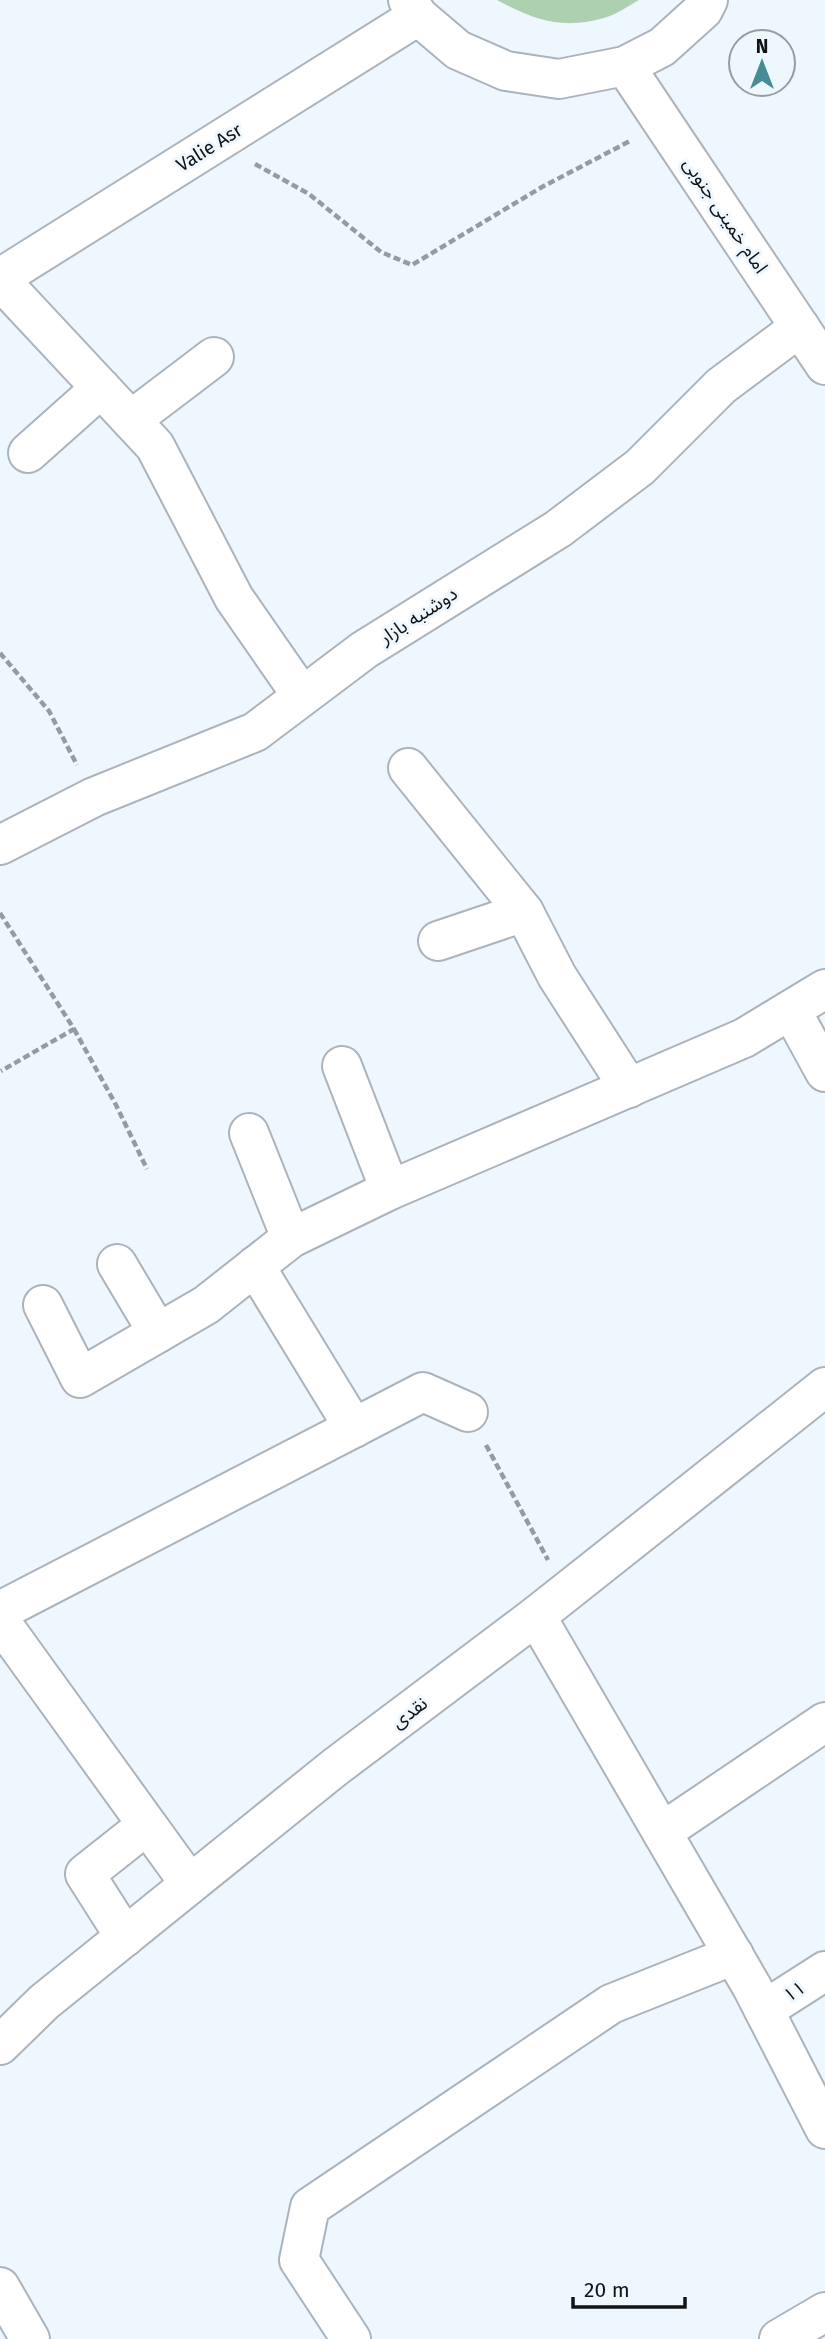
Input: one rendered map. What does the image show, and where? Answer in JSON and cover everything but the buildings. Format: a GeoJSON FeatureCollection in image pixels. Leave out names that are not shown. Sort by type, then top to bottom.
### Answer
{"type":"FeatureCollection","features":[{"type":"Feature","properties":{"kind":"street"},"geometry":{"type":"LineString","coordinates":[[413,8],[458,50],[506,71],[559,79],[625,66],[662,47],[702,10],[708,0]]}},
{"type":"Feature","properties":{"kind":"street","name":"Valie Asr"},"geometry":{"type":"LineString","coordinates":[[0,279],[216,143],[413,8]]}},
{"type":"Feature","properties":{"kind":"street","name":"امام خمینی جنوبی"},"geometry":{"type":"LineString","coordinates":[[625,66],[817,349]]}},
{"type":"Feature","properties":{"kind":"street"},"geometry":{"type":"LineString","coordinates":[[0,279],[155,446],[234,598],[302,696]]}},
{"type":"Feature","properties":{"kind":"street","name":"دوشنبه بازار"},"geometry":{"type":"LineString","coordinates":[[0,845],[94,797],[255,732],[364,650],[558,529],[640,467],[721,386],[817,349]]}},
{"type":"Feature","properties":{"kind":"street"},"geometry":{"type":"LineString","coordinates":[[131,420],[214,357]]}},
{"type":"Feature","properties":{"kind":"street"},"geometry":{"type":"LineString","coordinates":[[28,453],[101,388]]}},
{"type":"Feature","properties":{"kind":"street"},"geometry":{"type":"LineString","coordinates":[[408,768],[524,912],[557,976],[628,1088]]}},
{"type":"Feature","properties":{"kind":"street"},"geometry":{"type":"LineString","coordinates":[[438,941],[524,912]]}},
{"type":"Feature","properties":{"kind":"street"},"geometry":{"type":"LineString","coordinates":[[43,1305],[80,1378],[206,1305],[291,1238],[390,1190],[744,1038],[825,989]]}},
{"type":"Feature","properties":{"kind":"street"},"geometry":{"type":"LineString","coordinates":[[791,1010],[825,1072]]}},
{"type":"Feature","properties":{"kind":"street"},"geometry":{"type":"LineString","coordinates":[[342,1066],[390,1190]]}},
{"type":"Feature","properties":{"kind":"street"},"geometry":{"type":"LineString","coordinates":[[249,1133],[291,1238]]}},
{"type":"Feature","properties":{"kind":"street"},"geometry":{"type":"LineString","coordinates":[[117,1264],[158,1333]]}},
{"type":"Feature","properties":{"kind":"street"},"geometry":{"type":"LineString","coordinates":[[255,1266],[354,1428]]}},
{"type":"Feature","properties":{"kind":"street","name":"نقدی"},"geometry":{"type":"LineString","coordinates":[[0,2045],[44,2002],[334,1768],[536,1616],[825,1387]]}},
{"type":"Feature","properties":{"kind":"street"},"geometry":{"type":"LineString","coordinates":[[0,1611],[423,1392],[468,1412]]}},
{"type":"Feature","properties":{"kind":"street"},"geometry":{"type":"LineString","coordinates":[[536,1616],[764,2010],[825,2129]]}},
{"type":"Feature","properties":{"kind":"street"},"geometry":{"type":"LineString","coordinates":[[0,1621],[190,1884]]}},
{"type":"Feature","properties":{"kind":"street"},"geometry":{"type":"LineString","coordinates":[[662,1832],[825,1722]]}},
{"type":"Feature","properties":{"kind":"street"},"geometry":{"type":"LineString","coordinates":[[124,1937],[85,1874],[147,1825]]}},
{"type":"Feature","properties":{"kind":"street"},"geometry":{"type":"LineString","coordinates":[[351,2339],[299,2260],[310,2207],[611,2004],[733,1955]]}},
{"type":"Feature","properties":{"kind":"street","name":"۱۱"},"geometry":{"type":"LineString","coordinates":[[764,2010],[825,1971]]}},
{"type":"Feature","properties":{"kind":"street"},"geometry":{"type":"LineString","coordinates":[[0,2287],[30,2339]]}},
{"type":"Feature","properties":{"kind":"street"},"geometry":{"type":"LineString","coordinates":[[779,2339],[825,2312]]}},
{"type":"Feature","properties":{"kind":"path"},"geometry":{"type":"LineString","coordinates":[[216,143],[309,194],[381,252],[412,265],[542,187],[665,123]]}},
{"type":"Feature","properties":{"kind":"path"},"geometry":{"type":"LineString","coordinates":[[0,653],[49,711],[94,797]]}},
{"type":"Feature","properties":{"kind":"path"},"geometry":{"type":"LineString","coordinates":[[0,913],[74,1029],[116,1105],[147,1169]]}},
{"type":"Feature","properties":{"kind":"path"},"geometry":{"type":"LineString","coordinates":[[1,1071],[74,1029]]}},
{"type":"Feature","properties":{"kind":"path"},"geometry":{"type":"LineString","coordinates":[[468,1412],[565,1592]]}},
{"type":"Feature","properties":{"kind":"green space"},"geometry":{"type":"Polygon","coordinates":[[[497,0],[639,0],[608,17],[561,23],[536,18],[497,0]]]}}]}
